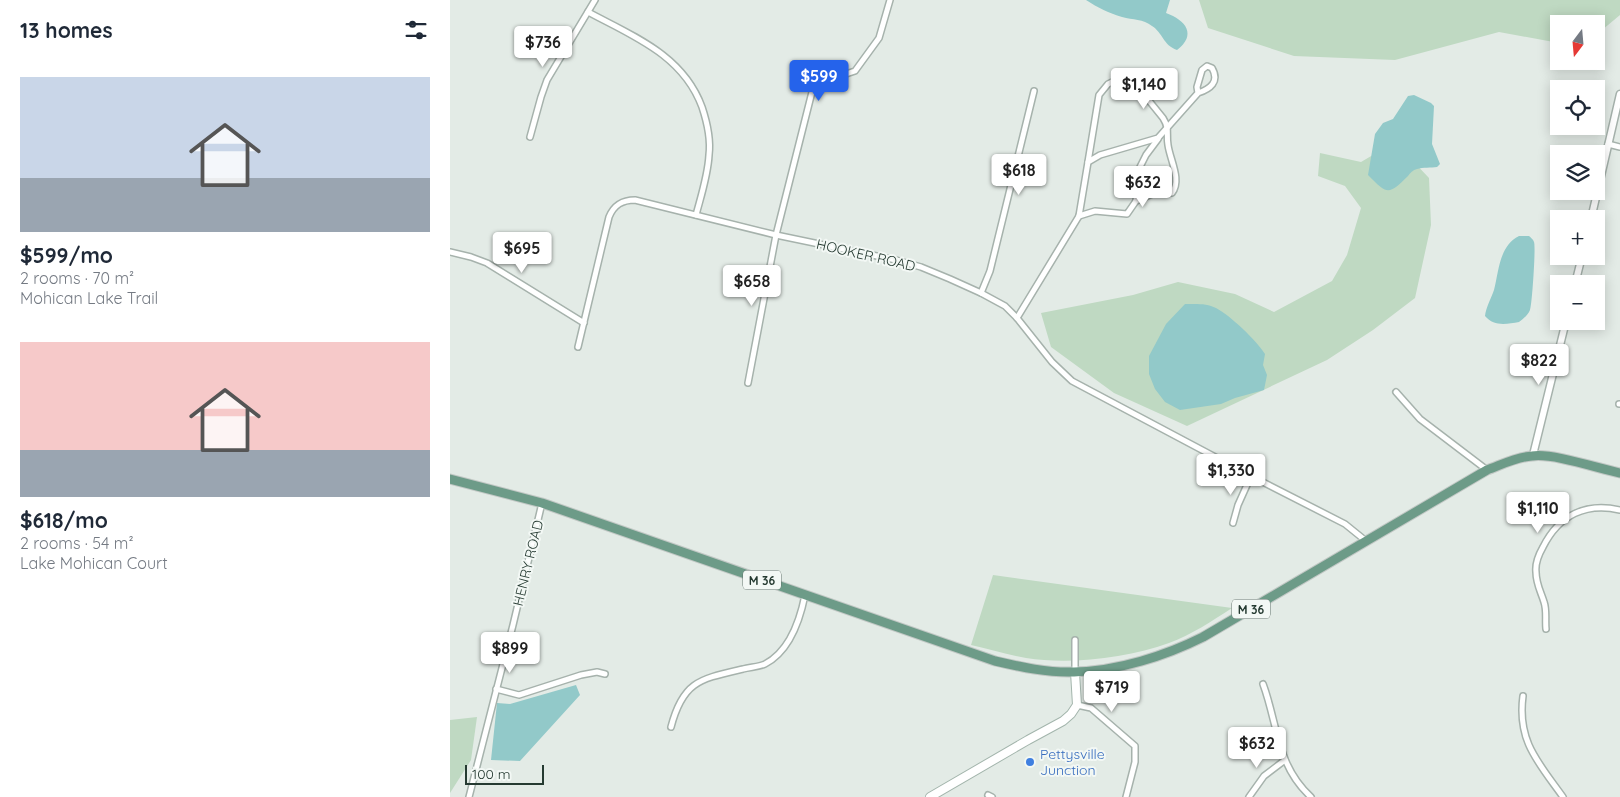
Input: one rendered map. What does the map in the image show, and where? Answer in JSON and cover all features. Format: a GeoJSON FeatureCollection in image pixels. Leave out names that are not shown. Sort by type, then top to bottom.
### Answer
{"type":"FeatureCollection","features":[{"type":"Feature","properties":{"kind":"main road","name":"M 36"},"geometry":{"type":"LineString","coordinates":[[450,479],[542,503],[995,661],[1046,671],[1075,672],[1109,668],[1146,660],[1177,650],[1203,637],[1487,470],[1507,462],[1533,455],[1620,473]]}},
{"type":"Feature","properties":{"kind":"main road"},"geometry":{"type":"LineString","coordinates":[[930,797],[1063,721],[1071,714],[1076,705],[1075,672]]}},
{"type":"Feature","properties":{"kind":"street"},"geometry":{"type":"LineString","coordinates":[[530,137],[547,80],[595,0]]}},
{"type":"Feature","properties":{"kind":"street"},"geometry":{"type":"LineString","coordinates":[[748,383],[776,235],[812,92],[821,78],[855,71],[879,38],[890,0]]}},
{"type":"Feature","properties":{"kind":"street"},"geometry":{"type":"LineString","coordinates":[[588,12],[656,48],[669,58],[694,88],[704,114],[708,133],[709,156],[696,215]]}},
{"type":"Feature","properties":{"kind":"street"},"geometry":{"type":"LineString","coordinates":[[1136,201],[1140,167],[1146,156],[1158,138],[1198,93],[1212,87],[1215,73],[1212,68],[1207,66],[1202,70],[1197,87],[1198,93]]}},
{"type":"Feature","properties":{"kind":"street"},"geometry":{"type":"LineString","coordinates":[[1017,318],[1079,216],[1098,98],[1108,84],[1122,77],[1129,76],[1168,126],[1168,145],[1176,182],[1174,190],[1169,194],[1145,196],[1136,201],[1127,214],[1095,211],[1079,216]]}},
{"type":"Feature","properties":{"kind":"street"},"geometry":{"type":"LineString","coordinates":[[981,293],[990,272],[1034,91]]}},
{"type":"Feature","properties":{"kind":"street"},"geometry":{"type":"LineString","coordinates":[[1593,210],[1620,94]]}},
{"type":"Feature","properties":{"kind":"street"},"geometry":{"type":"LineString","coordinates":[[1088,162],[1100,155],[1158,138]]}},
{"type":"Feature","properties":{"kind":"street"},"geometry":{"type":"LineString","coordinates":[[1608,144],[1620,147]]}},
{"type":"Feature","properties":{"kind":"street","name":"HOOKER ROAD"},"geometry":{"type":"LineString","coordinates":[[578,347],[609,217],[621,202],[635,200],[776,235],[896,260],[928,270],[981,293],[1004,306],[1017,318],[1052,362],[1072,381],[1345,524],[1366,541]]}},
{"type":"Feature","properties":{"kind":"street"},"geometry":{"type":"LineString","coordinates":[[450,252],[482,261],[584,323]]}},
{"type":"Feature","properties":{"kind":"street"},"geometry":{"type":"LineString","coordinates":[[1533,455],[1564,330]]}},
{"type":"Feature","properties":{"kind":"street"},"geometry":{"type":"LineString","coordinates":[[1396,392],[1420,419],[1487,470]]}},
{"type":"Feature","properties":{"kind":"street"},"geometry":{"type":"LineString","coordinates":[[1233,523],[1238,505],[1251,476]]}},
{"type":"Feature","properties":{"kind":"street","name":"HENRY ROAD"},"geometry":{"type":"LineString","coordinates":[[468,797],[542,503]]}},
{"type":"Feature","properties":{"kind":"street"},"geometry":{"type":"LineString","coordinates":[[1546,629],[1545,604],[1538,590],[1536,571],[1540,552],[1549,534],[1557,525],[1578,512],[1608,507],[1620,510]]}},
{"type":"Feature","properties":{"kind":"street"},"geometry":{"type":"LineString","coordinates":[[671,727],[676,706],[690,687],[705,678],[765,664],[782,650],[794,631],[805,595]]}},
{"type":"Feature","properties":{"kind":"street"},"geometry":{"type":"LineString","coordinates":[[1075,640],[1075,672]]}},
{"type":"Feature","properties":{"kind":"street"},"geometry":{"type":"LineString","coordinates":[[496,689],[519,694],[581,675],[597,672],[605,674]]}},
{"type":"Feature","properties":{"kind":"street"},"geometry":{"type":"LineString","coordinates":[[1263,684],[1279,745],[1285,760],[1300,788],[1311,797]]}},
{"type":"Feature","properties":{"kind":"street"},"geometry":{"type":"LineString","coordinates":[[1523,696],[1521,710],[1524,734],[1536,759],[1563,797]]}},
{"type":"Feature","properties":{"kind":"street"},"geometry":{"type":"LineString","coordinates":[[1076,705],[1091,708],[1136,746],[1135,762],[1126,797]]}},
{"type":"Feature","properties":{"kind":"street"},"geometry":{"type":"LineString","coordinates":[[1249,797],[1264,776],[1285,760]]}},
{"type":"Feature","properties":{"kind":"green space"},"geometry":{"type":"Polygon","coordinates":[[[1199,0],[1620,0],[1620,15],[1605,28],[1605,15],[1550,15],[1550,41],[1499,32],[1395,60],[1294,56],[1208,28],[1199,0]]]}},
{"type":"Feature","properties":{"kind":"green space"},"geometry":{"type":"Polygon","coordinates":[[[1395,142],[1429,178],[1431,225],[1415,298],[1373,330],[1327,360],[1187,426],[1114,393],[1051,347],[1041,313],[1133,295],[1178,282],[1235,294],[1274,312],[1332,281],[1347,255],[1361,208],[1345,186],[1318,176],[1320,153],[1361,162],[1395,142]]]}},
{"type":"Feature","properties":{"kind":"green space"},"geometry":{"type":"Polygon","coordinates":[[[993,575],[1232,608],[1177,640],[1135,653],[1098,659],[1061,661],[1026,658],[971,645],[993,575]]]}},
{"type":"Feature","properties":{"kind":"green space"},"geometry":{"type":"Polygon","coordinates":[[[477,717],[471,760],[450,793],[450,720],[477,717]]]}},
{"type":"Feature","properties":{"kind":"water"},"geometry":{"type":"Polygon","coordinates":[[[1086,0],[1170,0],[1166,13],[1184,24],[1188,34],[1187,39],[1177,50],[1172,48],[1156,29],[1149,24],[1113,14],[1086,0]]]}},
{"type":"Feature","properties":{"kind":"water"},"geometry":{"type":"Polygon","coordinates":[[[1414,95],[1434,106],[1432,144],[1440,164],[1437,167],[1414,170],[1396,187],[1388,190],[1384,189],[1368,175],[1375,134],[1383,123],[1393,119],[1408,96],[1414,95]]]}},
{"type":"Feature","properties":{"kind":"water"},"geometry":{"type":"Polygon","coordinates":[[[1519,236],[1529,236],[1534,242],[1534,276],[1530,310],[1519,322],[1505,324],[1492,322],[1485,316],[1494,290],[1501,260],[1507,246],[1519,236]]]}},
{"type":"Feature","properties":{"kind":"water"},"geometry":{"type":"Polygon","coordinates":[[[1185,304],[1213,306],[1236,322],[1256,342],[1265,354],[1263,365],[1267,375],[1264,390],[1221,404],[1180,410],[1165,402],[1155,389],[1149,374],[1149,356],[1166,324],[1185,304]]]}},
{"type":"Feature","properties":{"kind":"water"},"geometry":{"type":"Polygon","coordinates":[[[576,685],[580,695],[520,761],[491,760],[497,703],[510,704],[576,685]]]}},
{"type":"Feature","properties":{"kind":"place","name":"Pettysville Junction"},"geometry":{"type":"Point","coordinates":[1030,762]}}]}
